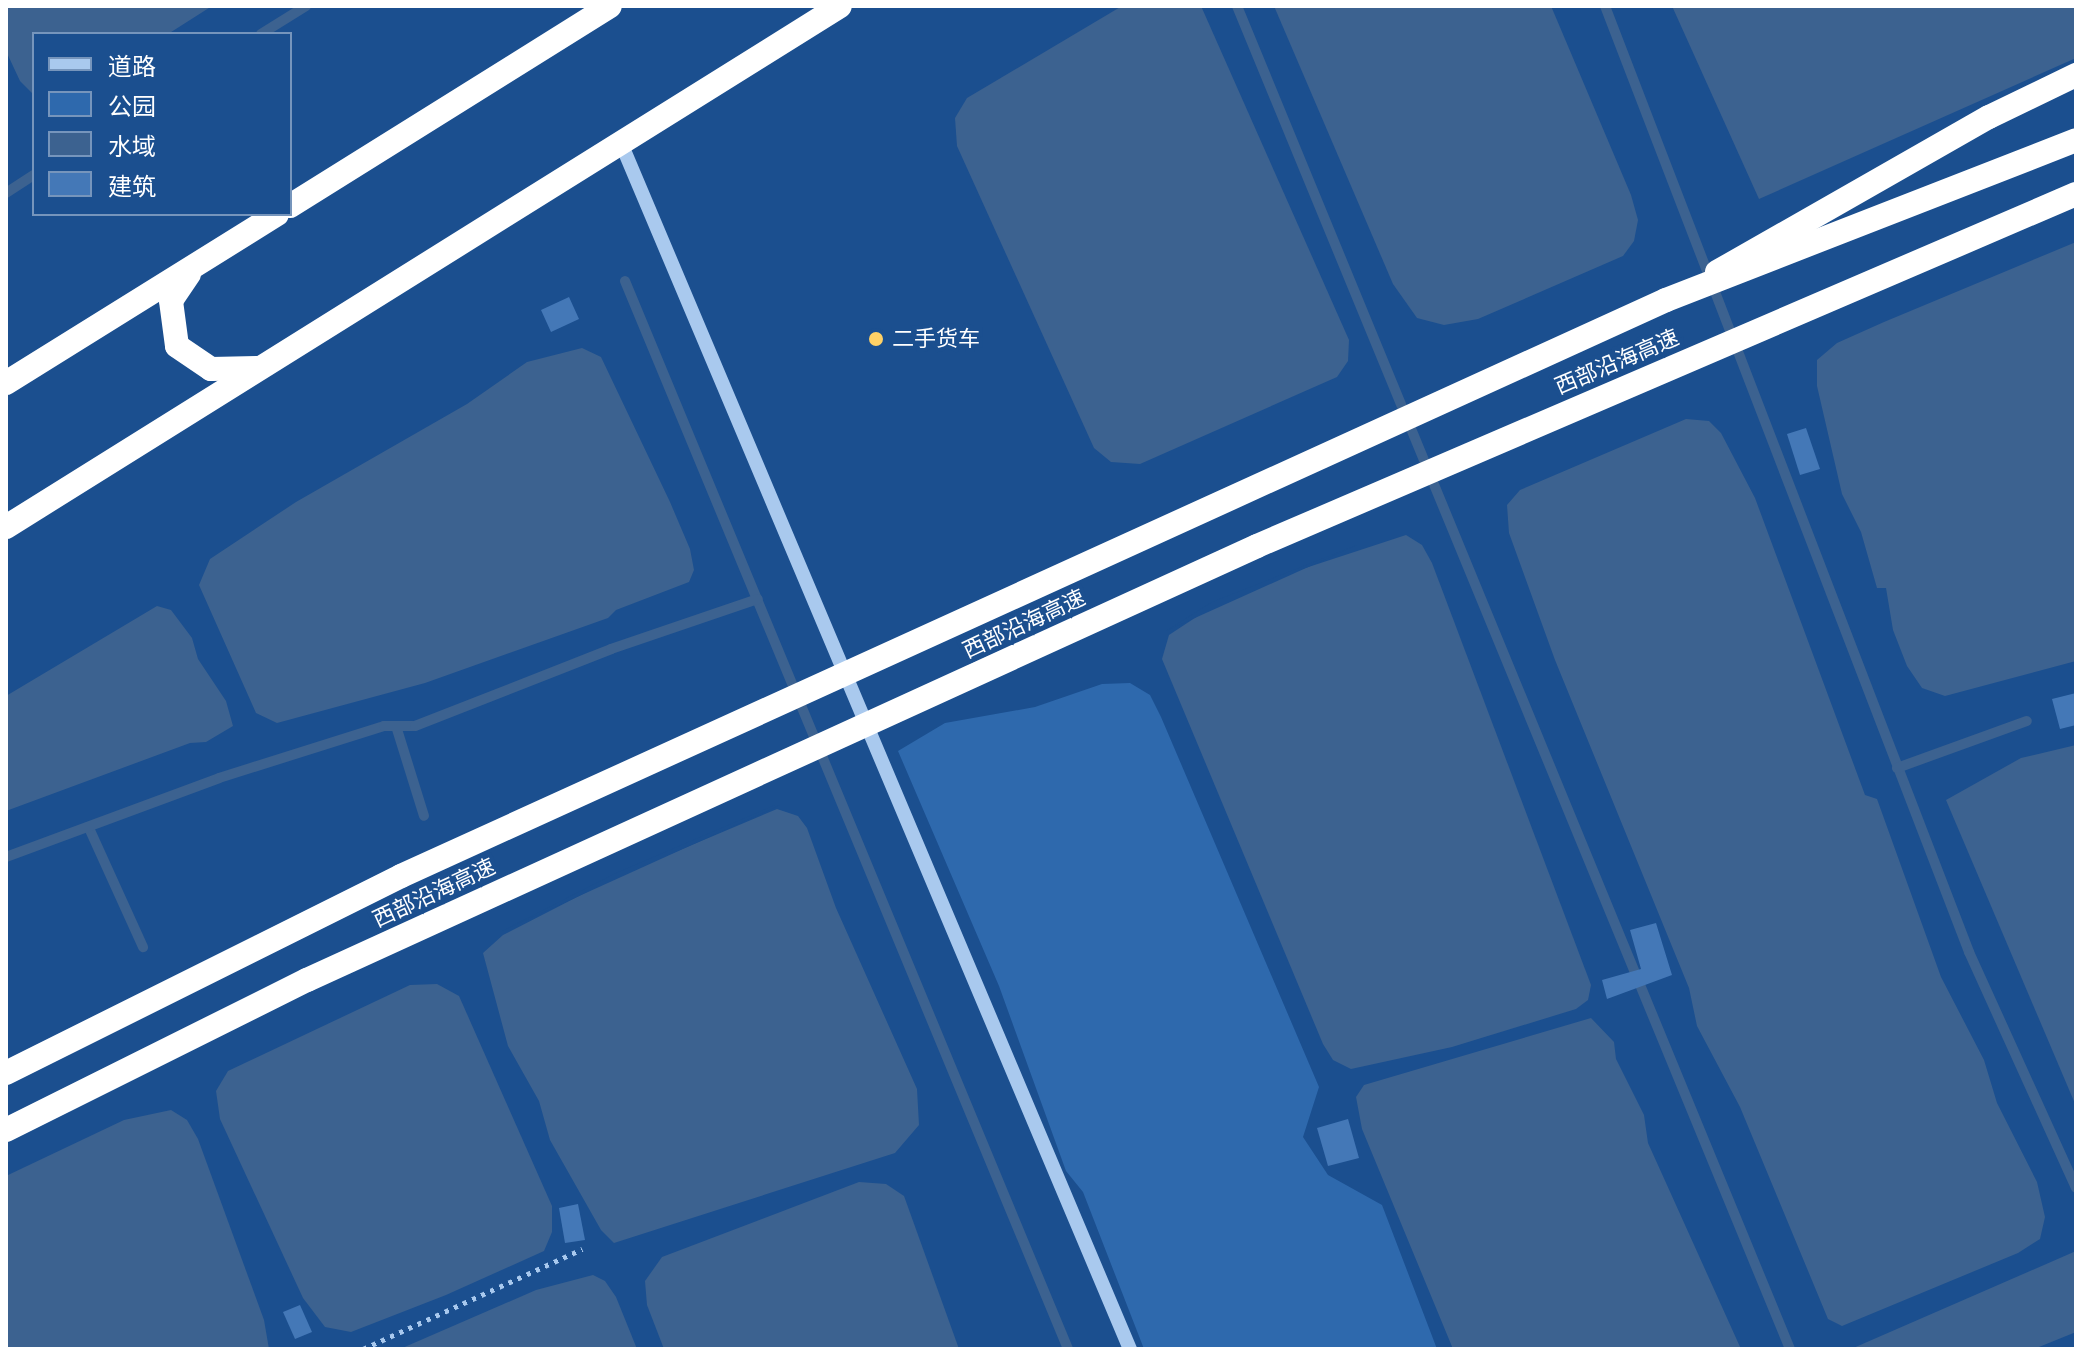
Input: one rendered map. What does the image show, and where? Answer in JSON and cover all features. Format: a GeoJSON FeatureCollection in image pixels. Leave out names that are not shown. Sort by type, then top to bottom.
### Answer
{"type":"FeatureCollection","features":[{"type":"Feature","properties":{"kind":"highway"},"geometry":{"type":"LineString","coordinates":[[6,527],[840,6]]}},
{"type":"Feature","properties":{"kind":"highway"},"geometry":{"type":"LineString","coordinates":[[292,205],[595,10]]}},
{"type":"Feature","properties":{"kind":"highway"},"geometry":{"type":"LineString","coordinates":[[1666,300],[1989,117],[2076,75]]}},
{"type":"Feature","properties":{"kind":"highway","name":"西部沿海高速"},"geometry":{"type":"LineString","coordinates":[[6,1073],[401,876],[1666,300],[2076,140]]}},
{"type":"Feature","properties":{"kind":"highway","name":"西部沿海高速"},"geometry":{"type":"LineString","coordinates":[[6,1130],[307,980],[1257,546],[2076,194]]}},
{"type":"Feature","properties":{"kind":"highway"},"geometry":{"type":"LineString","coordinates":[[6,383],[274,216]]}},
{"type":"Feature","properties":{"kind":"highway"},"geometry":{"type":"LineString","coordinates":[[198,263],[171,301],[177,346],[211,369],[262,368]]}},
{"type":"Feature","properties":{"kind":"lane"},"geometry":{"type":"LineString","coordinates":[[621,143],[1130,1349]]}},
{"type":"Feature","properties":{"kind":"path"},"geometry":{"type":"LineString","coordinates":[[363,1349],[582,1249]]}},
{"type":"Feature","properties":{"kind":"green space"},"geometry":{"type":"Polygon","coordinates":[[[1130,683],[1150,695],[1161,717],[1319,1087],[1303,1137],[1328,1175],[1382,1205],[1437,1349],[1144,1349],[1083,1192],[1066,1171],[999,986],[898,751],[945,723],[1035,707],[1102,684],[1130,683]]]}},
{"type":"Feature","properties":{"kind":"water"},"geometry":{"type":"Polygon","coordinates":[[[6,6],[212,6],[171,32],[32,32],[32,93],[20,81],[6,51],[6,6]]]}},
{"type":"Feature","properties":{"kind":"water"},"geometry":{"type":"Polygon","coordinates":[[[1122,6],[1201,6],[1349,340],[1348,361],[1337,377],[1140,464],[1111,462],[1094,448],[957,146],[955,118],[967,98],[1122,6]]]}},
{"type":"Feature","properties":{"kind":"water"},"geometry":{"type":"Polygon","coordinates":[[[1274,6],[1551,6],[1631,195],[1638,220],[1634,241],[1623,256],[1478,319],[1444,325],[1417,318],[1393,284],[1274,6]]]}},
{"type":"Feature","properties":{"kind":"water"},"geometry":{"type":"Polygon","coordinates":[[[1672,6],[2076,6],[2076,58],[1759,199],[1672,6]]]}},
{"type":"Feature","properties":{"kind":"water"},"geometry":{"type":"Polygon","coordinates":[[[2076,242],[2076,661],[1945,696],[1922,688],[1907,666],[1893,630],[1886,588],[1877,588],[1861,532],[1842,494],[1817,386],[1817,360],[1837,343],[2076,242]]]}},
{"type":"Feature","properties":{"kind":"water"},"geometry":{"type":"Polygon","coordinates":[[[582,348],[601,357],[670,502],[690,549],[694,570],[689,582],[616,610],[608,618],[425,683],[277,723],[256,713],[199,585],[210,559],[296,502],[467,404],[527,362],[582,348]]]}},
{"type":"Feature","properties":{"kind":"water"},"geometry":{"type":"Polygon","coordinates":[[[1686,419],[1709,421],[1721,433],[1755,498],[1865,795],[1877,799],[1941,977],[1984,1060],[1997,1103],[2037,1182],[2045,1217],[2040,1239],[2018,1253],[1842,1326],[1828,1319],[1740,1107],[1697,1026],[1689,988],[1555,660],[1509,533],[1507,505],[1520,490],[1686,419]]]}},
{"type":"Feature","properties":{"kind":"water"},"geometry":{"type":"Polygon","coordinates":[[[1406,535],[1422,545],[1432,563],[1591,985],[1588,1000],[1576,1009],[1452,1047],[1351,1069],[1333,1060],[1323,1044],[1162,659],[1169,635],[1213,606],[1278,577],[1406,535]]]}},
{"type":"Feature","properties":{"kind":"water"},"geometry":{"type":"Polygon","coordinates":[[[157,606],[171,610],[192,638],[198,659],[226,701],[233,726],[206,742],[190,743],[6,811],[6,696],[157,606]]]}},
{"type":"Feature","properties":{"kind":"water"},"geometry":{"type":"Polygon","coordinates":[[[2076,745],[2076,1106],[1946,800],[2021,758],[2076,745]]]}},
{"type":"Feature","properties":{"kind":"water"},"geometry":{"type":"Polygon","coordinates":[[[777,809],[798,816],[807,828],[836,908],[917,1089],[919,1125],[895,1153],[614,1243],[601,1230],[550,1140],[539,1101],[508,1046],[483,953],[503,935],[616,877],[777,809]]]}},
{"type":"Feature","properties":{"kind":"water"},"geometry":{"type":"Polygon","coordinates":[[[437,984],[459,996],[552,1206],[552,1232],[544,1251],[446,1295],[351,1332],[325,1327],[303,1298],[220,1119],[216,1091],[228,1071],[410,985],[437,984]]]}},
{"type":"Feature","properties":{"kind":"water"},"geometry":{"type":"Polygon","coordinates":[[[1591,1018],[1614,1042],[1616,1059],[1644,1115],[1648,1143],[1741,1349],[1453,1349],[1362,1129],[1356,1097],[1364,1085],[1591,1018]]]}},
{"type":"Feature","properties":{"kind":"water"},"geometry":{"type":"Polygon","coordinates":[[[171,1110],[187,1120],[198,1139],[264,1320],[269,1349],[6,1349],[6,1176],[124,1120],[171,1110]]]}},
{"type":"Feature","properties":{"kind":"water"},"geometry":{"type":"Polygon","coordinates":[[[859,1182],[886,1184],[904,1196],[959,1349],[664,1349],[647,1305],[645,1281],[662,1257],[859,1182]]]}},
{"type":"Feature","properties":{"kind":"water"},"geometry":{"type":"Polygon","coordinates":[[[2076,1251],[2076,1332],[2034,1349],[1851,1349],[2076,1251]]]}},
{"type":"Feature","properties":{"kind":"water"},"geometry":{"type":"Polygon","coordinates":[[[593,1275],[605,1281],[616,1297],[637,1349],[400,1349],[536,1290],[593,1275]]]}},
{"type":"Feature","properties":{"kind":"pier"},"geometry":{"type":"Polygon","coordinates":[[[1357,545],[1166,631],[1212,602],[1357,545]]]}},
{"type":"Feature","properties":{"kind":"pier"},"geometry":{"type":"Polygon","coordinates":[[[780,805],[502,931],[614,874],[780,805]]]}},
{"type":"Feature","properties":{"kind":"building"},"geometry":{"type":"Polygon","coordinates":[[[569,297],[579,319],[551,332],[541,310],[569,297]]]}},
{"type":"Feature","properties":{"kind":"building"},"geometry":{"type":"Polygon","coordinates":[[[1806,428],[1820,469],[1800,475],[1787,434],[1806,428]]]}},
{"type":"Feature","properties":{"kind":"building"},"geometry":{"type":"Polygon","coordinates":[[[2076,693],[2076,725],[2060,729],[2052,699],[2076,693]]]}},
{"type":"Feature","properties":{"kind":"building"},"geometry":{"type":"Polygon","coordinates":[[[1656,923],[1672,975],[1607,999],[1602,980],[1641,969],[1630,930],[1656,923]]]}},
{"type":"Feature","properties":{"kind":"building"},"geometry":{"type":"Polygon","coordinates":[[[1348,1119],[1359,1158],[1328,1166],[1317,1128],[1348,1119]]]}},
{"type":"Feature","properties":{"kind":"building"},"geometry":{"type":"Polygon","coordinates":[[[578,1204],[585,1240],[565,1243],[559,1208],[578,1204]]]}},
{"type":"Feature","properties":{"kind":"building"},"geometry":{"type":"Polygon","coordinates":[[[300,1305],[312,1332],[295,1339],[283,1312],[300,1305]]]}},
{"type":"Feature","properties":{"kind":"waterway"},"geometry":{"type":"LineString","coordinates":[[264,32],[306,6]]}},
{"type":"Feature","properties":{"kind":"waterway"},"geometry":{"type":"LineString","coordinates":[[1237,6],[1790,1349]]}},
{"type":"Feature","properties":{"kind":"waterway"},"geometry":{"type":"LineString","coordinates":[[1605,6],[1969,952],[2076,1188]]}},
{"type":"Feature","properties":{"kind":"waterway"},"geometry":{"type":"LineString","coordinates":[[6,193],[32,176]]}},
{"type":"Feature","properties":{"kind":"waterway"},"geometry":{"type":"LineString","coordinates":[[625,281],[1068,1349]]}},
{"type":"Feature","properties":{"kind":"waterway"},"geometry":{"type":"LineString","coordinates":[[6,857],[219,778],[384,726],[415,726],[611,649],[758,599]]}},
{"type":"Feature","properties":{"kind":"waterway"},"geometry":{"type":"LineString","coordinates":[[1897,768],[2027,721]]}},
{"type":"Feature","properties":{"kind":"waterway"},"geometry":{"type":"LineString","coordinates":[[396,726],[424,816]]}},
{"type":"Feature","properties":{"kind":"waterway"},"geometry":{"type":"LineString","coordinates":[[89,828],[143,947]]}},
{"type":"Feature","properties":{"kind":"place","name":"二手货车"},"geometry":{"type":"Point","coordinates":[876,339]}}]}
